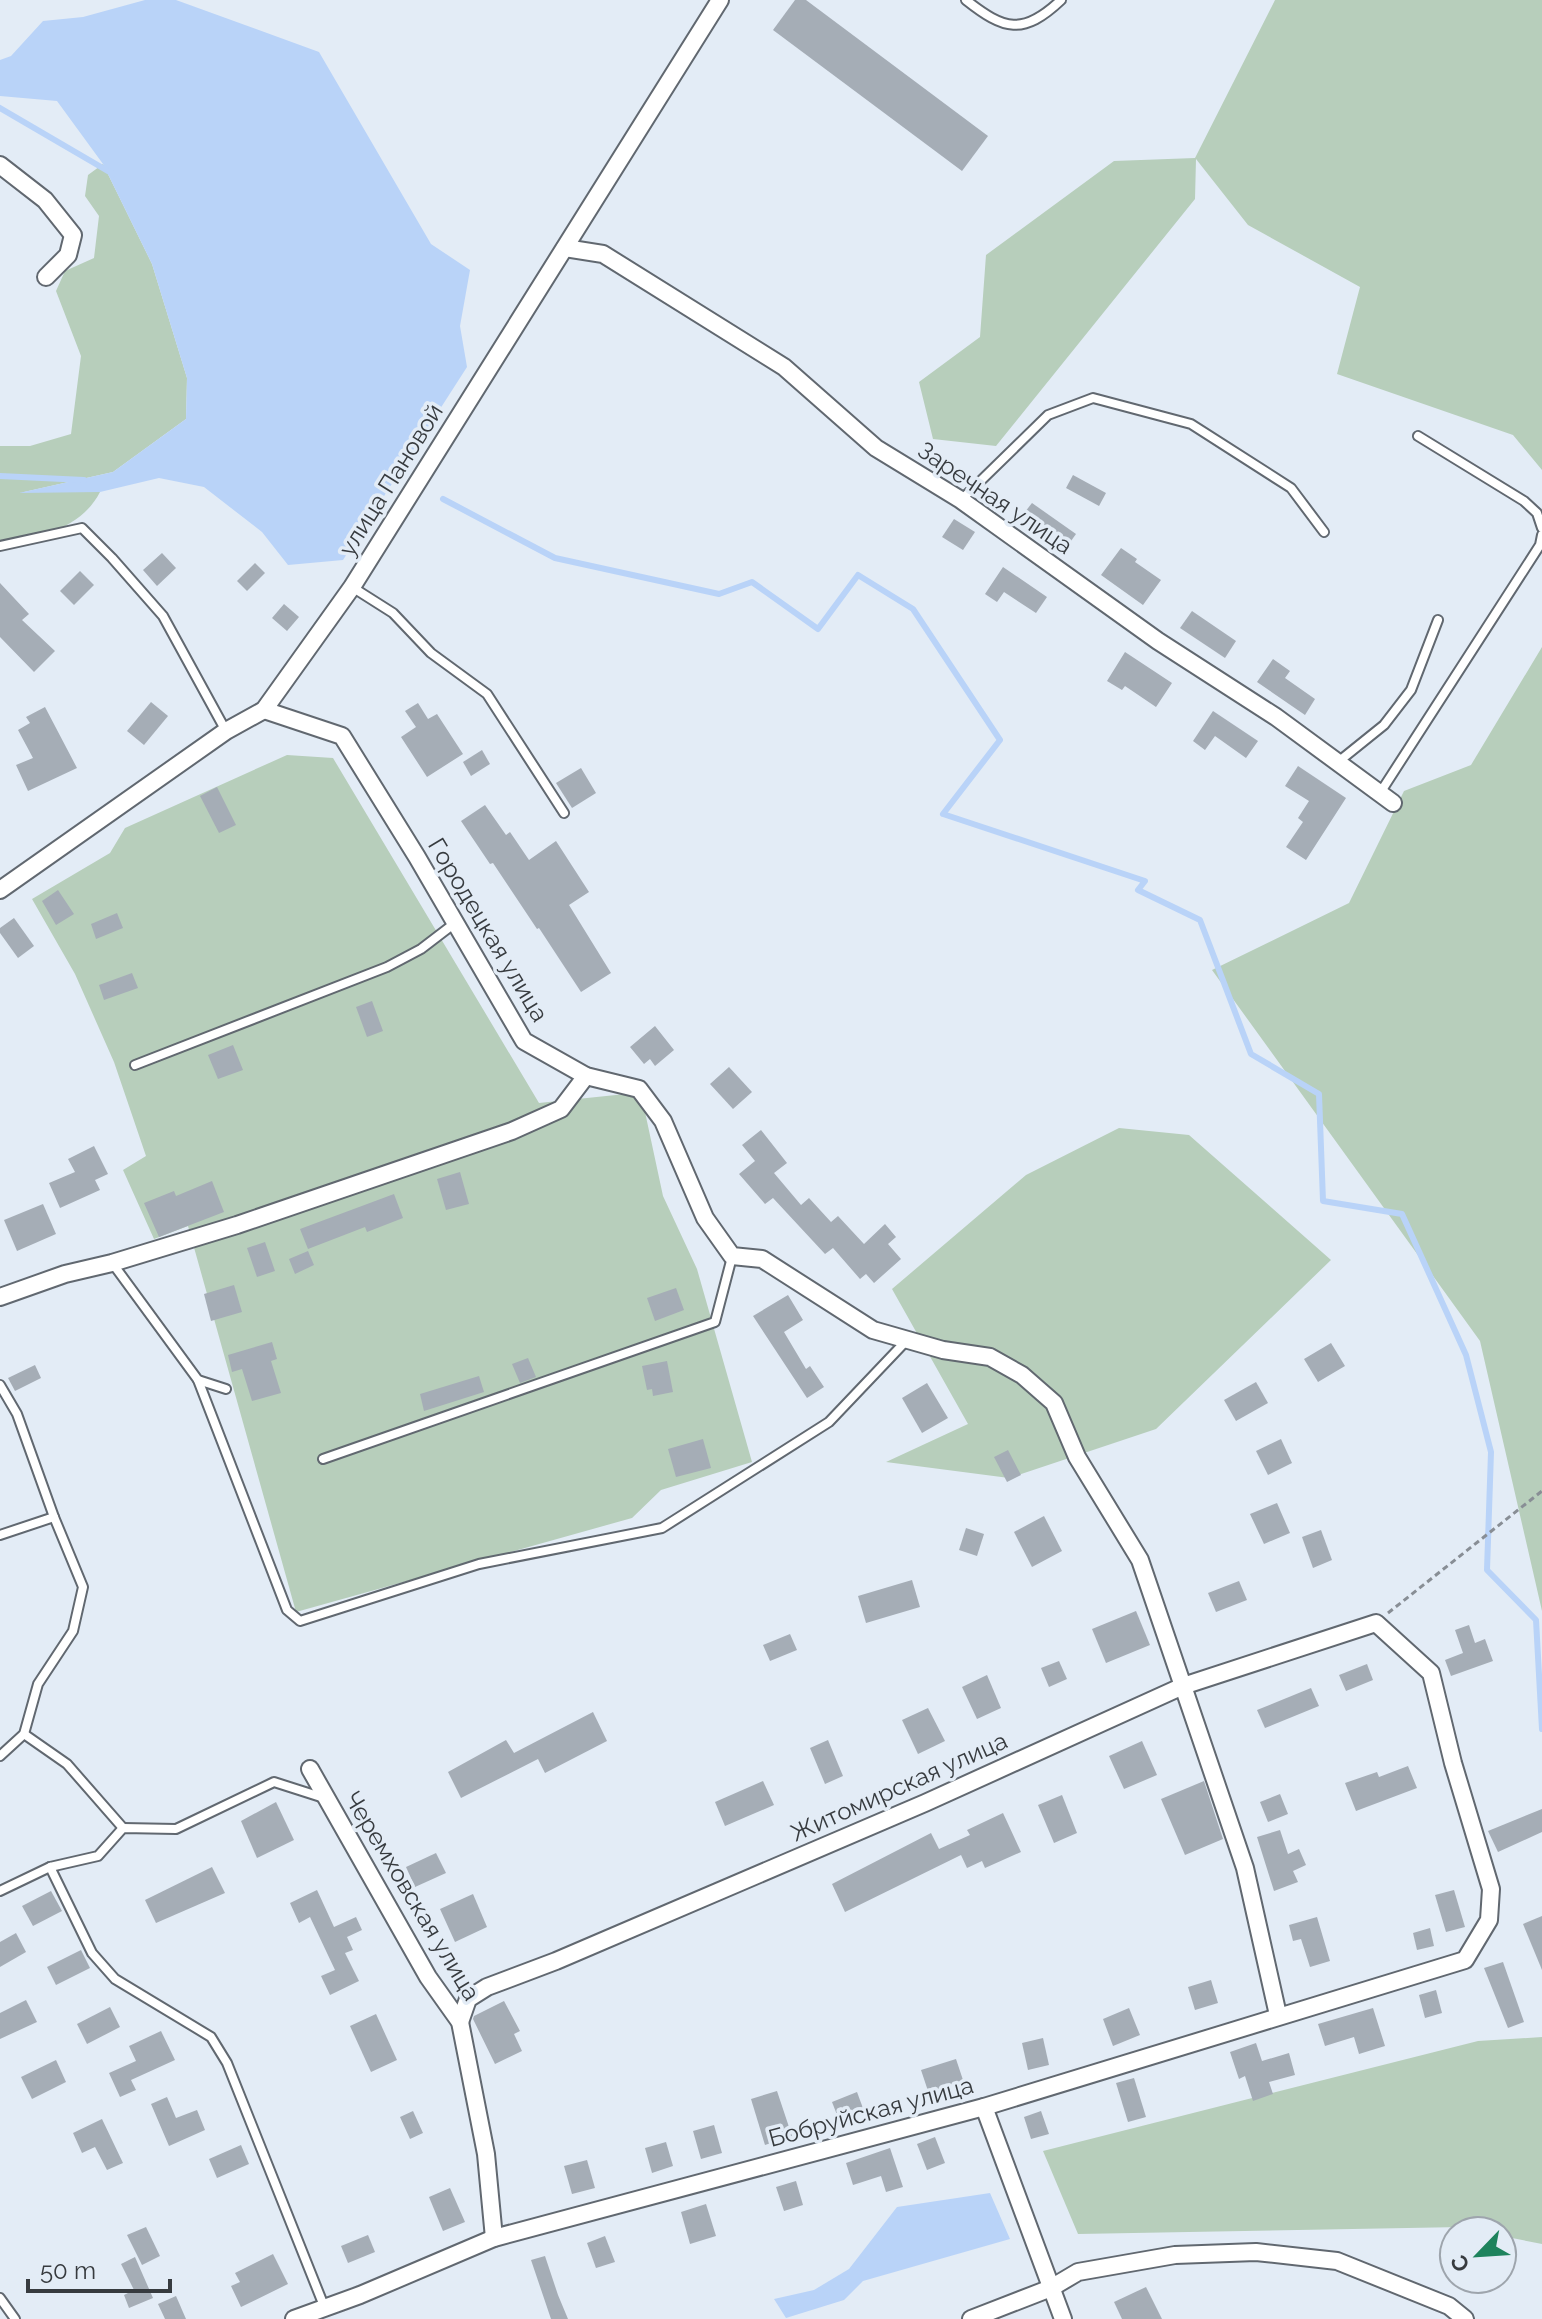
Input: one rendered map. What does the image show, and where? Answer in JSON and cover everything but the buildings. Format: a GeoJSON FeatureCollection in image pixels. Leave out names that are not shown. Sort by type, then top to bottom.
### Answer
{"type":"FeatureCollection","features":[{"type":"Feature","properties":{"kind":"street","name":"улица Пановой"},"geometry":{"type":"LineString","coordinates":[[0,890],[226,731],[264,710],[352,587],[720,0]]}},
{"type":"Feature","properties":{"kind":"street"},"geometry":{"type":"LineString","coordinates":[[0,165],[45,200],[73,235],[68,255],[46,277]]}},
{"type":"Feature","properties":{"kind":"street","name":"Заречная улица"},"geometry":{"type":"LineString","coordinates":[[565,248],[603,254],[784,367],[876,448],[961,500],[1158,641],[1276,717],[1387,798]]}},
{"type":"Feature","properties":{"kind":"street","name":"Городецкая улица"},"geometry":{"type":"LineString","coordinates":[[264,710],[342,736],[417,857],[524,1041],[586,1076],[639,1089],[663,1121],[705,1218],[732,1256]]}},
{"type":"Feature","properties":{"kind":"street"},"geometry":{"type":"LineString","coordinates":[[0,1297],[65,1274],[237,1225],[512,1131],[561,1109],[586,1076]]}},
{"type":"Feature","properties":{"kind":"street"},"geometry":{"type":"LineString","coordinates":[[732,1256],[762,1259],[873,1330],[943,1350],[990,1357],[1022,1375],[1054,1403],[1077,1457],[1140,1560],[1245,1868],[1278,2015]]}},
{"type":"Feature","properties":{"kind":"street","name":"Житомирская улица"},"geometry":{"type":"LineString","coordinates":[[460,2022],[468,1999],[487,1987],[556,1961],[911,1809],[1183,1686],[1376,1623]]}},
{"type":"Feature","properties":{"kind":"street","name":"Бобруйская улица"},"geometry":{"type":"LineString","coordinates":[[294,2319],[360,2295],[494,2238],[984,2107],[1465,1960],[1489,1920],[1491,1889],[1453,1763],[1431,1673],[1376,1623]]}},
{"type":"Feature","properties":{"kind":"street","name":"Черемховская улица"},"geometry":{"type":"LineString","coordinates":[[310,1769],[428,1977],[460,2022],[486,2154],[494,2238]]}},
{"type":"Feature","properties":{"kind":"street"},"geometry":{"type":"LineString","coordinates":[[984,2107],[1063,2319]]}},
{"type":"Feature","properties":{"kind":"street"},"geometry":{"type":"LineString","coordinates":[[971,2319],[1051,2288],[1078,2272],[1161,2257],[1256,2252],[1337,2261],[1449,2306],[1465,2319]]}},
{"type":"Feature","properties":{"kind":"lane"},"geometry":{"type":"LineString","coordinates":[[966,0],[1005,25],[1025,25],[1044,16],[1061,0]]}},
{"type":"Feature","properties":{"kind":"lane"},"geometry":{"type":"LineString","coordinates":[[961,500],[1048,415],[1093,398],[1191,424],[1291,488],[1324,532]]}},
{"type":"Feature","properties":{"kind":"lane"},"geometry":{"type":"LineString","coordinates":[[1418,436],[1524,501],[1537,513],[1542,528]]}},
{"type":"Feature","properties":{"kind":"lane"},"geometry":{"type":"LineString","coordinates":[[0,546],[82,528],[163,616],[226,731]]}},
{"type":"Feature","properties":{"kind":"lane"},"geometry":{"type":"LineString","coordinates":[[1387,798],[1540,545],[1542,535]]}},
{"type":"Feature","properties":{"kind":"lane"},"geometry":{"type":"LineString","coordinates":[[352,587],[393,613],[431,653],[487,694],[564,813]]}},
{"type":"Feature","properties":{"kind":"lane"},"geometry":{"type":"LineString","coordinates":[[1338,762],[1384,725],[1411,690],[1438,620]]}},
{"type":"Feature","properties":{"kind":"lane"},"geometry":{"type":"LineString","coordinates":[[135,1065],[387,967],[421,949],[455,923]]}},
{"type":"Feature","properties":{"kind":"lane"},"geometry":{"type":"LineString","coordinates":[[323,1459],[715,1322],[732,1256]]}},
{"type":"Feature","properties":{"kind":"lane"},"geometry":{"type":"LineString","coordinates":[[112,1263],[198,1380],[287,1610],[300,1621],[479,1564],[662,1528],[829,1422],[907,1339]]}},
{"type":"Feature","properties":{"kind":"lane"},"geometry":{"type":"LineString","coordinates":[[198,1380],[226,1389]]}},
{"type":"Feature","properties":{"kind":"lane"},"geometry":{"type":"LineString","coordinates":[[0,1385],[17,1414],[83,1587],[73,1631],[38,1684],[24,1734],[0,1756]]}},
{"type":"Feature","properties":{"kind":"lane"},"geometry":{"type":"LineString","coordinates":[[0,1535],[54,1517]]}},
{"type":"Feature","properties":{"kind":"lane"},"geometry":{"type":"LineString","coordinates":[[24,1734],[67,1764],[123,1828],[176,1829],[274,1782],[325,1798]]}},
{"type":"Feature","properties":{"kind":"lane"},"geometry":{"type":"LineString","coordinates":[[0,1891],[50,1867],[98,1856],[123,1828]]}},
{"type":"Feature","properties":{"kind":"lane"},"geometry":{"type":"LineString","coordinates":[[50,1867],[92,1953],[115,1979],[211,2037],[227,2063],[324,2306]]}},
{"type":"Feature","properties":{"kind":"lane"},"geometry":{"type":"LineString","coordinates":[[0,2298],[15,2319]]}},
{"type":"Feature","properties":{"kind":"path"},"geometry":{"type":"LineString","coordinates":[[1376,1623],[1542,1491]]}},
{"type":"Feature","properties":{"kind":"green space"},"geometry":{"type":"Polygon","coordinates":[[[1275,0],[1542,0],[1542,470],[1513,435],[1337,374],[1360,287],[1248,225],[1196,159],[1195,199],[996,446],[933,439],[919,382],[980,337],[986,255],[1114,161],[1195,158],[1275,0]]]}},
{"type":"Feature","properties":{"kind":"green space"},"geometry":{"type":"Polygon","coordinates":[[[103,164],[152,264],[187,378],[186,419],[113,472],[24,492],[100,492],[82,515],[70,523],[43,536],[0,547],[0,446],[30,446],[71,434],[81,356],[56,291],[65,271],[94,258],[99,216],[85,196],[88,175],[103,164]]]}},
{"type":"Feature","properties":{"kind":"green space"},"geometry":{"type":"Polygon","coordinates":[[[1542,647],[1542,1611],[1480,1341],[1212,970],[1349,903],[1404,791],[1471,765],[1542,647]]]}},
{"type":"Feature","properties":{"kind":"green space"},"geometry":{"type":"Polygon","coordinates":[[[287,755],[333,758],[539,1103],[635,1093],[645,1112],[663,1196],[697,1269],[752,1462],[661,1490],[632,1518],[296,1612],[188,1226],[154,1239],[123,1170],[146,1156],[114,1062],[75,974],[32,899],[110,853],[125,828],[287,755]]]}},
{"type":"Feature","properties":{"kind":"green space"},"geometry":{"type":"Polygon","coordinates":[[[1119,1128],[1189,1135],[1331,1260],[1156,1429],[1009,1478],[886,1462],[968,1424],[892,1289],[1026,1175],[1119,1128]]]}},
{"type":"Feature","properties":{"kind":"green space"},"geometry":{"type":"Polygon","coordinates":[[[1542,2037],[1542,2244],[1518,2239],[1518,2215],[1438,2215],[1438,2227],[1078,2234],[1043,2151],[1478,2041],[1542,2037]]]}},
{"type":"Feature","properties":{"kind":"water"},"geometry":{"type":"Polygon","coordinates":[[[145,0],[176,0],[319,52],[431,244],[470,270],[460,326],[467,367],[343,560],[288,565],[262,532],[204,487],[159,478],[100,492],[19,493],[113,472],[186,419],[187,378],[152,264],[103,164],[57,101],[0,96],[0,60],[11,56],[43,21],[83,17],[145,0]]]}},
{"type":"Feature","properties":{"kind":"water"},"geometry":{"type":"Polygon","coordinates":[[[990,2193],[1010,2239],[863,2281],[844,2300],[786,2318],[774,2299],[814,2290],[849,2269],[897,2207],[990,2193]]]}},
{"type":"Feature","properties":{"kind":"waterway"},"geometry":{"type":"LineString","coordinates":[[0,108],[113,174]]}},
{"type":"Feature","properties":{"kind":"waterway"},"geometry":{"type":"LineString","coordinates":[[0,476],[84,480]]}},
{"type":"Feature","properties":{"kind":"waterway"},"geometry":{"type":"LineString","coordinates":[[443,499],[555,558],[719,594],[752,582],[818,629],[858,575],[913,609],[1000,740],[943,814],[1145,881],[1138,890],[1200,920],[1251,1054],[1319,1094],[1323,1201],[1402,1214],[1466,1355],[1491,1452],[1487,1570],[1536,1620],[1542,1729]]}}]}
